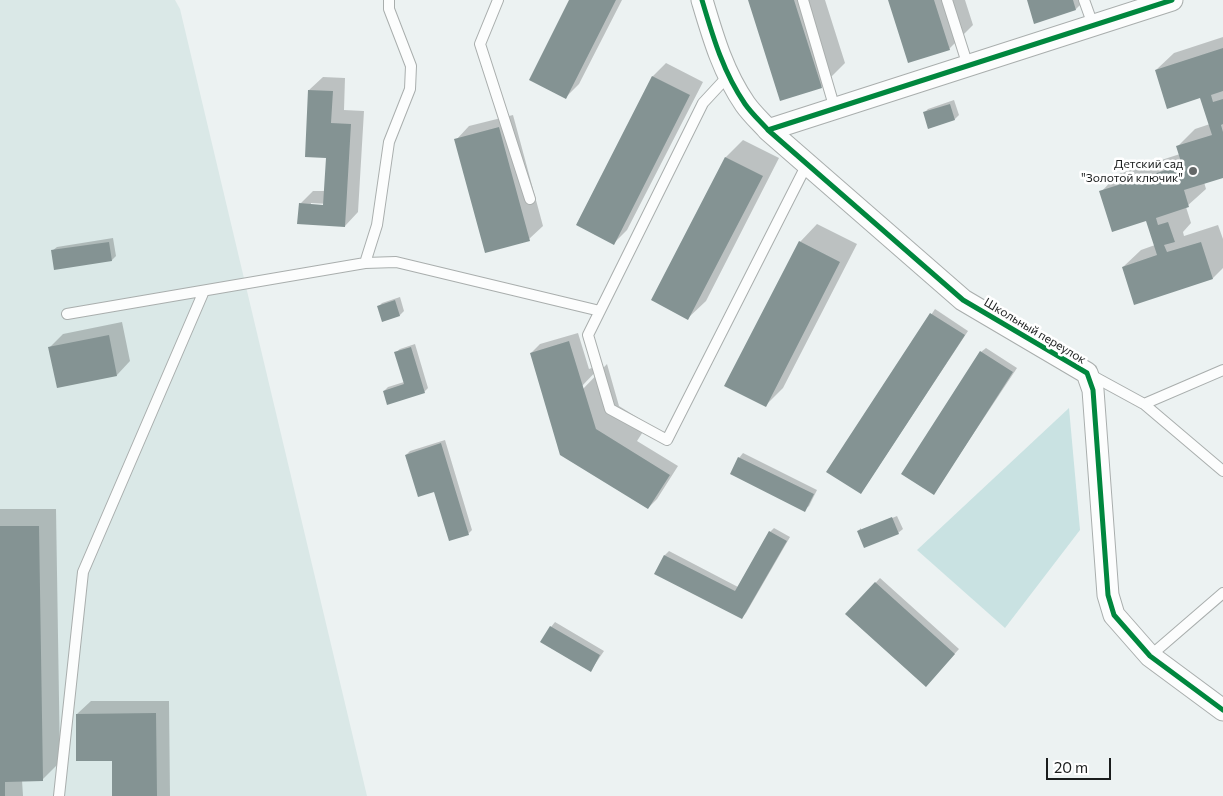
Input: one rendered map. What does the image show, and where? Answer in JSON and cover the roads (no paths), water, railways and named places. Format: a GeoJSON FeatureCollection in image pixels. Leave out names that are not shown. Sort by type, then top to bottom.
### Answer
{"type":"FeatureCollection","features":[{"type":"Feature","properties":{"kind":"street","name":"Школьный переулок"},"geometry":{"type":"LineString","coordinates":[[702,0],[728,76],[746,106],[768,130],[964,300],[1087,373],[1093,390],[1108,595],[1114,615],[1150,656],[1223,710]]}},
{"type":"Feature","properties":{"kind":"street"},"geometry":{"type":"LineString","coordinates":[[768,130],[1172,0]]}},
{"type":"Feature","properties":{"kind":"lane"},"geometry":{"type":"LineString","coordinates":[[365,263],[376,225],[389,142],[410,89],[411,66],[389,10],[389,0]]}},
{"type":"Feature","properties":{"kind":"lane"},"geometry":{"type":"LineString","coordinates":[[498,0],[480,44],[530,199]]}},
{"type":"Feature","properties":{"kind":"lane"},"geometry":{"type":"LineString","coordinates":[[803,0],[835,109]]}},
{"type":"Feature","properties":{"kind":"lane"},"geometry":{"type":"LineString","coordinates":[[946,0],[968,66]]}},
{"type":"Feature","properties":{"kind":"lane"},"geometry":{"type":"LineString","coordinates":[[1084,0],[1093,25]]}},
{"type":"Feature","properties":{"kind":"lane"},"geometry":{"type":"LineString","coordinates":[[728,76],[703,103],[588,335],[610,409],[667,440],[807,164]]}},
{"type":"Feature","properties":{"kind":"lane"},"geometry":{"type":"LineString","coordinates":[[67,314],[365,263],[396,262],[600,311]]}},
{"type":"Feature","properties":{"kind":"lane"},"geometry":{"type":"LineString","coordinates":[[59,796],[82,572],[204,291]]}},
{"type":"Feature","properties":{"kind":"lane"},"geometry":{"type":"LineString","coordinates":[[1144,404],[1223,370]]}},
{"type":"Feature","properties":{"kind":"lane"},"geometry":{"type":"LineString","coordinates":[[1087,373],[1144,404],[1223,471]]}},
{"type":"Feature","properties":{"kind":"lane"},"geometry":{"type":"LineString","coordinates":[[1150,656],[1223,593]]}},
{"type":"Feature","properties":{"kind":"place","name":"Детский сад \"Золотой ключик\""},"geometry":{"type":"Point","coordinates":[1193,171]}}]}
